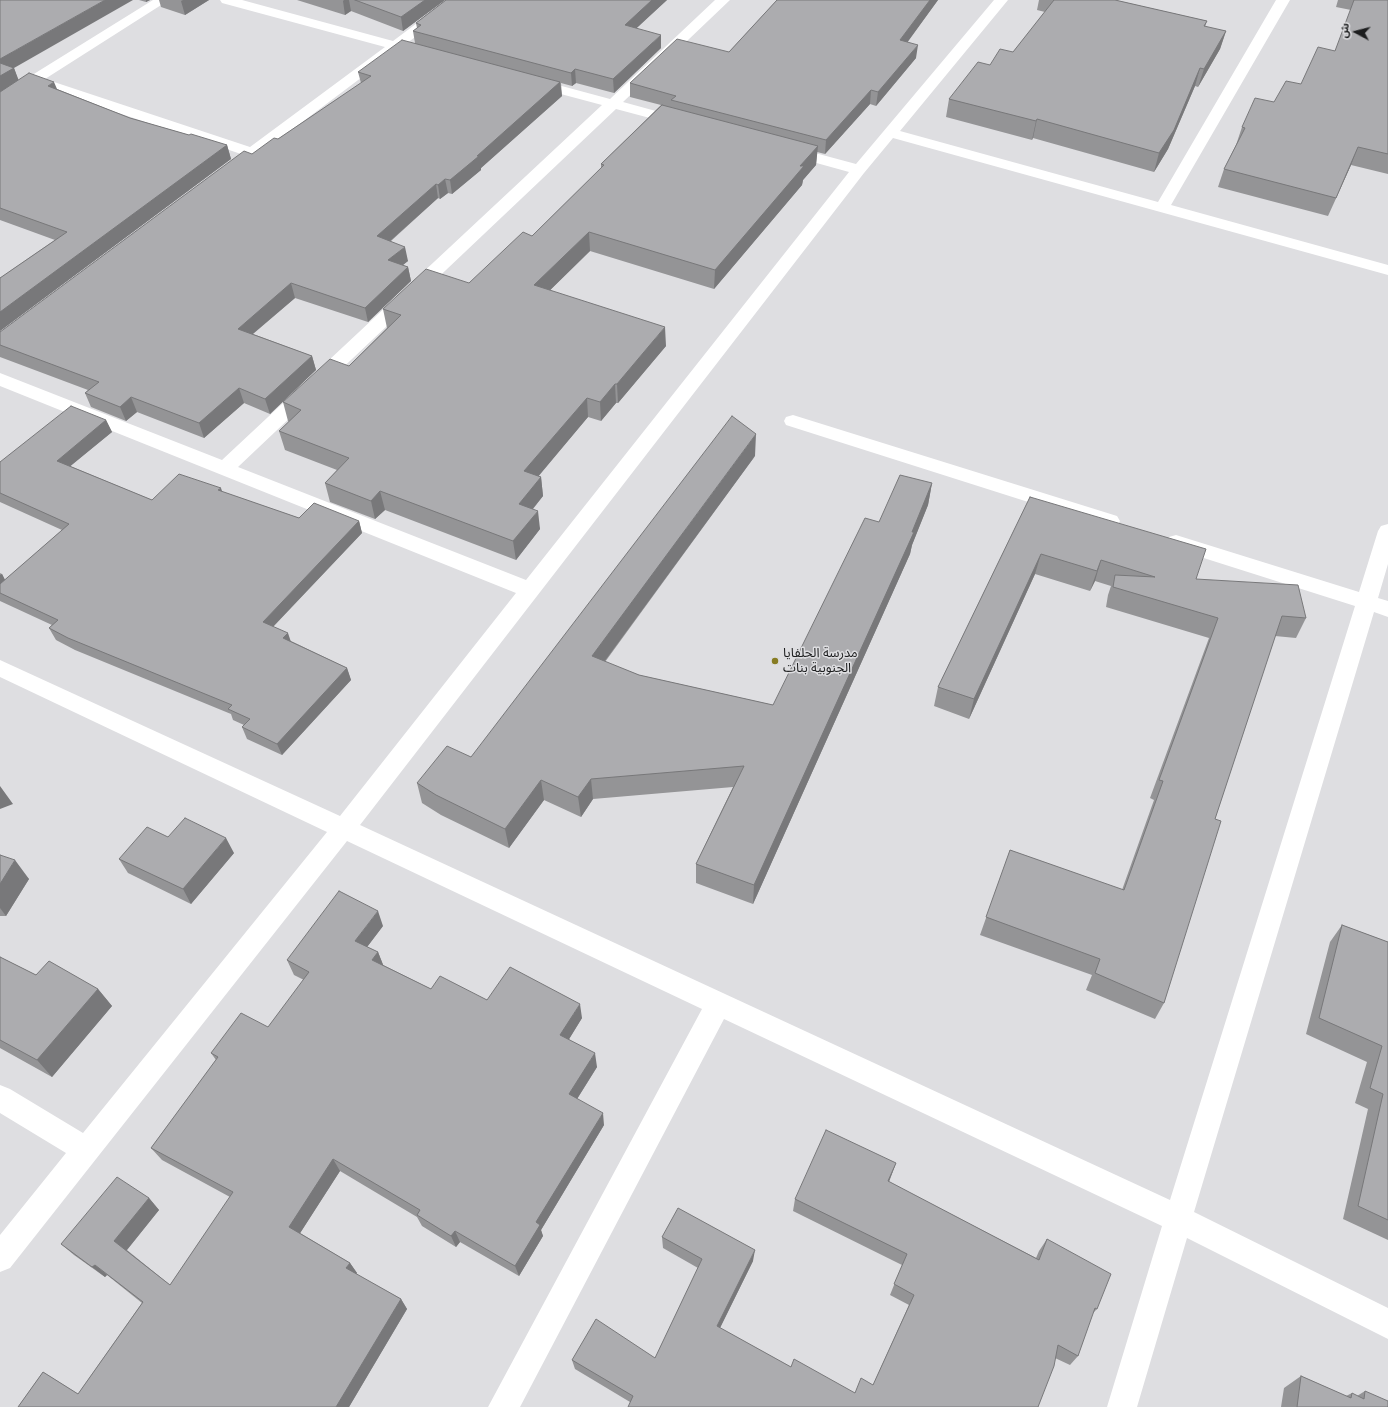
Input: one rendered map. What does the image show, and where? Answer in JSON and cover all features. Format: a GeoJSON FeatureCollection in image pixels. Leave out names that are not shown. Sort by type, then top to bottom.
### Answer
{"type":"FeatureCollection","features":[{"type":"Feature","properties":{"kind":"street"},"geometry":{"type":"LineString","coordinates":[[0,102],[162,0]]}},
{"type":"Feature","properties":{"kind":"street"},"geometry":{"type":"LineString","coordinates":[[227,0],[440,58]]}},
{"type":"Feature","properties":{"kind":"street"},"geometry":{"type":"LineString","coordinates":[[214,181],[456,0]]}},
{"type":"Feature","properties":{"kind":"street"},"geometry":{"type":"LineString","coordinates":[[224,469],[722,0]]}},
{"type":"Feature","properties":{"kind":"street"},"geometry":{"type":"LineString","coordinates":[[0,1258],[344,828],[859,170],[1001,0]]}},
{"type":"Feature","properties":{"kind":"street"},"geometry":{"type":"LineString","coordinates":[[1162,208],[1283,0]]}},
{"type":"Feature","properties":{"kind":"street"},"geometry":{"type":"LineString","coordinates":[[515,78],[697,126]]}},
{"type":"Feature","properties":{"kind":"street"},"geometry":{"type":"LineString","coordinates":[[34,80],[252,153]]}},
{"type":"Feature","properties":{"kind":"street"},"geometry":{"type":"LineString","coordinates":[[891,133],[1388,270]]}},
{"type":"Feature","properties":{"kind":"street"},"geometry":{"type":"LineString","coordinates":[[774,147],[859,170]]}},
{"type":"Feature","properties":{"kind":"street"},"geometry":{"type":"LineString","coordinates":[[0,379],[530,590]]}},
{"type":"Feature","properties":{"kind":"street"},"geometry":{"type":"LineString","coordinates":[[793,421],[1125,526]]}},
{"type":"Feature","properties":{"kind":"street"},"geometry":{"type":"LineString","coordinates":[[1122,1407],[1178,1219],[1377,606],[1388,531]]}},
{"type":"Feature","properties":{"kind":"street"},"geometry":{"type":"LineString","coordinates":[[1155,535],[1377,606]]}},
{"type":"Feature","properties":{"kind":"street"},"geometry":{"type":"LineString","coordinates":[[0,668],[1178,1219],[1388,1324]]}},
{"type":"Feature","properties":{"kind":"street"},"geometry":{"type":"LineString","coordinates":[[503,1407],[719,1003]]}},
{"type":"Feature","properties":{"kind":"street"},"geometry":{"type":"LineString","coordinates":[[0,1098],[86,1150]]}},
{"type":"Feature","properties":{"kind":"building"},"geometry":{"type":"Polygon","coordinates":[[[0,0],[105,0],[0,59],[0,0]]]}},
{"type":"Feature","properties":{"kind":"building"},"geometry":{"type":"Polygon","coordinates":[[[355,0],[425,0],[401,17],[355,0]]]}},
{"type":"Feature","properties":{"kind":"building"},"geometry":{"type":"Polygon","coordinates":[[[446,0],[652,0],[625,25],[661,35],[613,79],[575,69],[571,73],[413,31],[421,25],[416,23],[446,0]]]}},
{"type":"Feature","properties":{"kind":"building"},"geometry":{"type":"Polygon","coordinates":[[[777,0],[930,0],[900,40],[918,45],[878,92],[871,90],[826,140],[671,100],[676,96],[630,83],[677,39],[729,52],[777,0]]]}},
{"type":"Feature","properties":{"kind":"building"},"geometry":{"type":"Polygon","coordinates":[[[1054,0],[1115,0],[1207,21],[1204,26],[1226,31],[1204,69],[1200,68],[1174,130],[1159,153],[1037,119],[1036,121],[949,99],[978,62],[990,65],[1000,49],[1013,52],[1054,0]]]}},
{"type":"Feature","properties":{"kind":"building"},"geometry":{"type":"Polygon","coordinates":[[[1354,0],[1388,0],[1388,154],[1358,147],[1336,198],[1224,169],[1245,128],[1242,127],[1255,98],[1274,102],[1286,81],[1301,84],[1318,47],[1335,51],[1354,0]]]}},
{"type":"Feature","properties":{"kind":"building"},"geometry":{"type":"Polygon","coordinates":[[[402,40],[560,82],[477,156],[479,156],[450,180],[445,179],[438,185],[436,184],[377,236],[405,247],[388,260],[408,267],[365,308],[291,283],[238,329],[312,356],[265,399],[239,388],[199,423],[131,397],[120,407],[85,393],[99,382],[0,345],[0,332],[244,151],[252,154],[274,138],[278,139],[371,76],[358,72],[402,40]]]}},
{"type":"Feature","properties":{"kind":"building"},"geometry":{"type":"Polygon","coordinates":[[[0,63],[14,68],[0,76],[0,63]]]}},
{"type":"Feature","properties":{"kind":"building"},"geometry":{"type":"Polygon","coordinates":[[[29,73],[54,82],[48,86],[130,118],[227,145],[0,312],[0,278],[67,232],[0,208],[0,92],[29,73]]]}},
{"type":"Feature","properties":{"kind":"building"},"geometry":{"type":"Polygon","coordinates":[[[662,105],[818,146],[800,166],[804,166],[715,270],[589,232],[534,285],[665,327],[600,402],[587,398],[524,471],[541,477],[519,504],[538,511],[513,541],[380,491],[371,501],[325,483],[349,458],[279,431],[301,410],[283,402],[330,359],[349,366],[401,315],[383,309],[426,269],[469,283],[523,232],[532,236],[604,165],[601,164],[662,105]]]}},
{"type":"Feature","properties":{"kind":"building"},"geometry":{"type":"Polygon","coordinates":[[[71,406],[106,420],[57,461],[152,500],[179,474],[221,488],[218,490],[299,518],[314,503],[359,521],[263,622],[288,633],[283,638],[347,668],[277,744],[242,727],[250,719],[228,709],[232,705],[68,638],[49,628],[58,620],[0,593],[0,584],[69,524],[0,493],[0,462],[71,406]]]}},
{"type":"Feature","properties":{"kind":"building"},"geometry":{"type":"Polygon","coordinates":[[[732,416],[756,434],[592,656],[639,675],[773,705],[865,518],[879,522],[900,475],[932,483],[912,532],[914,532],[754,885],[696,864],[744,766],[591,779],[578,797],[541,780],[505,829],[436,795],[417,783],[447,746],[471,757],[732,416]]]}},
{"type":"Feature","properties":{"kind":"building"},"geometry":{"type":"Polygon","coordinates":[[[1030,497],[1206,549],[1196,579],[1298,585],[1306,618],[1282,616],[1215,819],[1221,821],[1164,1003],[1095,973],[1100,959],[986,917],[1010,850],[1124,890],[1163,781],[1159,780],[1218,618],[1113,587],[1115,575],[1155,577],[1101,560],[1097,571],[1041,554],[974,699],[938,687],[1030,497]]]}},
{"type":"Feature","properties":{"kind":"building"},"geometry":{"type":"Polygon","coordinates":[[[185,818],[226,838],[183,889],[119,859],[147,827],[168,837],[185,818]]]}},
{"type":"Feature","properties":{"kind":"building"},"geometry":{"type":"Polygon","coordinates":[[[0,855],[15,860],[0,884],[0,855]]]}},
{"type":"Feature","properties":{"kind":"building"},"geometry":{"type":"Polygon","coordinates":[[[339,891],[378,911],[355,941],[378,952],[372,960],[431,989],[440,976],[487,1000],[510,967],[580,1004],[560,1035],[595,1053],[569,1094],[603,1113],[536,1222],[540,1225],[515,1266],[455,1231],[451,1236],[417,1215],[420,1210],[333,1159],[289,1227],[350,1263],[346,1268],[401,1299],[336,1407],[18,1407],[43,1372],[78,1394],[143,1302],[95,1265],[92,1267],[61,1244],[117,1177],[149,1198],[114,1241],[170,1285],[233,1192],[151,1148],[218,1057],[211,1053],[241,1013],[268,1027],[309,972],[287,960],[339,891]]]}},
{"type":"Feature","properties":{"kind":"building"},"geometry":{"type":"Polygon","coordinates":[[[1342,925],[1388,942],[1388,1220],[1358,1206],[1383,1094],[1370,1088],[1382,1046],[1319,1018],[1342,925]]]}},
{"type":"Feature","properties":{"kind":"building"},"geometry":{"type":"Polygon","coordinates":[[[0,957],[36,975],[49,961],[98,989],[37,1060],[0,1040],[0,957]]]}},
{"type":"Feature","properties":{"kind":"building"},"geometry":{"type":"Polygon","coordinates":[[[826,1130],[896,1163],[888,1181],[1039,1260],[1047,1239],[1111,1274],[1097,1309],[1095,1308],[1078,1356],[1058,1345],[1054,1366],[1038,1407],[628,1407],[633,1396],[572,1360],[596,1319],[655,1358],[702,1259],[662,1237],[678,1208],[755,1250],[717,1326],[791,1367],[794,1359],[855,1393],[861,1378],[873,1385],[914,1295],[894,1284],[907,1254],[795,1199],[826,1130]]]}},
{"type":"Feature","properties":{"kind":"building"},"geometry":{"type":"Polygon","coordinates":[[[1301,1376],[1351,1398],[1352,1393],[1364,1399],[1365,1391],[1388,1401],[1388,1407],[1297,1407],[1301,1376]]]}},
{"type":"Feature","properties":{"kind":"place","name":"مدرسة الحلفايا الجنوبية بنات"},"geometry":{"type":"Point","coordinates":[775,661]}}]}
